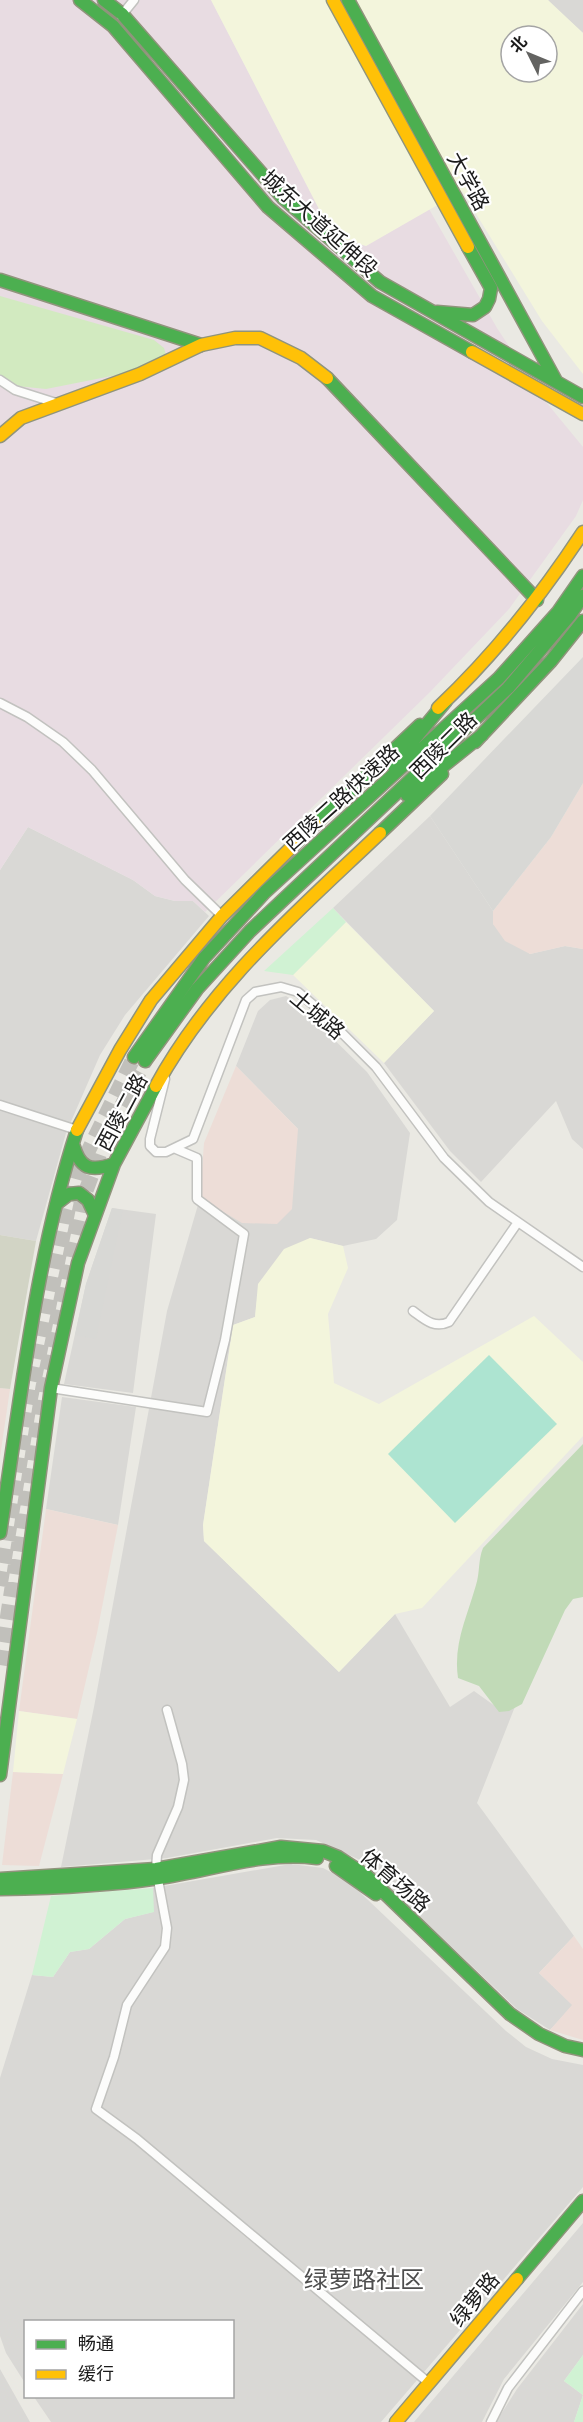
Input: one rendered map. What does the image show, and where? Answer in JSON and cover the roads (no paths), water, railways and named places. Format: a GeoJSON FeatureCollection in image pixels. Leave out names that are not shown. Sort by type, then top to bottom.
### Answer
{"type":"FeatureCollection","features":[{"type":"Feature","properties":{"kind":"main road","name":"城东大道延伸段"},"geometry":{"type":"LineString","coordinates":[[80,0],[113,26],[268,207],[372,296],[583,414]]}},
{"type":"Feature","properties":{"kind":"main road","name":"城东大道延伸段"},"geometry":{"type":"LineString","coordinates":[[104,0],[122,14],[283,198],[380,282],[583,397]]}},
{"type":"Feature","properties":{"kind":"main road","name":"大学路"},"geometry":{"type":"LineString","coordinates":[[333,0],[491,288],[490,301],[480,312],[470,317],[435,312]]}},
{"type":"Feature","properties":{"kind":"main road","name":"大学路"},"geometry":{"type":"LineString","coordinates":[[348,0],[556,381]]}},
{"type":"Feature","properties":{"kind":"main road"},"geometry":{"type":"LineString","coordinates":[[0,280],[201,345]]}},
{"type":"Feature","properties":{"kind":"main road"},"geometry":{"type":"LineString","coordinates":[[0,436],[21,418],[140,374],[201,345],[235,338],[260,338],[301,358],[334,384],[537,600]]}},
{"type":"Feature","properties":{"kind":"main road","name":"西陵二路"},"geometry":{"type":"LineString","coordinates":[[0,1533],[35,1303],[56,1204],[77,1130],[120,1050],[151,1000],[222,916],[297,840],[446,700],[495,649],[537,600],[583,531]]}},
{"type":"Feature","properties":{"kind":"main road","name":"西陵二路快速路"},"geometry":{"type":"LineString","coordinates":[[583,576],[558,612],[499,678],[434,748],[197,989],[140,1059],[204,958],[265,892],[347,817],[434,748],[508,688],[570,615],[583,596]]}},
{"type":"Feature","properties":{"kind":"main road","name":"西陵二路"},"geometry":{"type":"LineString","coordinates":[[0,1775],[51,1388],[78,1263],[114,1164],[169,1063],[214,999],[260,948],[482,735],[551,661],[583,621]]}},
{"type":"Feature","properties":{"kind":"main road"},"geometry":{"type":"LineString","coordinates":[[347,817],[403,754],[446,700]]}},
{"type":"Feature","properties":{"kind":"main road"},"geometry":{"type":"LineString","coordinates":[[296,886],[482,735]]}},
{"type":"Feature","properties":{"kind":"main road"},"geometry":{"type":"LineString","coordinates":[[73,1144],[76,1156],[86,1167],[98,1170],[114,1164]]}},
{"type":"Feature","properties":{"kind":"main road"},"geometry":{"type":"LineString","coordinates":[[56,1204],[69,1192],[82,1193],[90,1202],[95,1215]]}},
{"type":"Feature","properties":{"kind":"main road","name":"体育场路"},"geometry":{"type":"LineString","coordinates":[[0,1879],[158,1874],[282,1847],[323,1851],[338,1857],[367,1876],[510,2014],[539,2034],[566,2046],[583,2050]]}},
{"type":"Feature","properties":{"kind":"main road","name":"体育场路"},"geometry":{"type":"LineString","coordinates":[[0,1889],[38,1888],[158,1874],[273,1857],[305,1857],[325,1860],[342,1869],[376,1894],[515,2027],[562,2054],[583,2058]]}},
{"type":"Feature","properties":{"kind":"main road","name":"绿萝路"},"geometry":{"type":"LineString","coordinates":[[396,2422],[583,2201]]}},
{"type":"Feature","properties":{"kind":"street"},"geometry":{"type":"LineString","coordinates":[[113,26],[134,0]]}},
{"type":"Feature","properties":{"kind":"street"},"geometry":{"type":"LineString","coordinates":[[0,380],[15,390],[57,403]]}},
{"type":"Feature","properties":{"kind":"street"},"geometry":{"type":"LineString","coordinates":[[0,703],[27,717],[63,742],[92,770],[185,880],[222,916]]}},
{"type":"Feature","properties":{"kind":"street","name":"土城路"},"geometry":{"type":"LineString","coordinates":[[176,1149],[192,1139],[246,1000],[255,992],[281,987],[290,988],[317,1008],[376,1067],[444,1158],[489,1202],[583,1267]]}},
{"type":"Feature","properties":{"kind":"street"},"geometry":{"type":"LineString","coordinates":[[51,1388],[207,1412],[225,1340],[244,1234],[197,1199],[196,1158],[176,1149],[156,1152],[150,1146],[151,1129],[169,1063]]}},
{"type":"Feature","properties":{"kind":"street"},"geometry":{"type":"LineString","coordinates":[[0,1105],[77,1130]]}},
{"type":"Feature","properties":{"kind":"street"},"geometry":{"type":"LineString","coordinates":[[413,1311],[434,1324],[442,1325],[449,1322],[518,1222]]}},
{"type":"Feature","properties":{"kind":"street"},"geometry":{"type":"LineString","coordinates":[[167,1710],[182,1764],[184,1780],[178,1807],[156,1855],[167,1928],[165,1947],[127,2005],[114,2057],[96,2109],[137,2139],[429,2383]]}},
{"type":"Feature","properties":{"kind":"street"},"geometry":{"type":"LineString","coordinates":[[491,2422],[508,2388],[583,2291]]}},
{"type":"Feature","properties":{"kind":"tunnel"},"geometry":{"type":"LineString","coordinates":[[0,1586],[29,1406],[68,1210],[79,1170],[134,1057]]}},
{"type":"Feature","properties":{"kind":"tunnel"},"geometry":{"type":"LineString","coordinates":[[0,1665],[43,1387],[81,1204],[107,1134],[145,1061]]}},
{"type":"Feature","properties":{"kind":"district","name":"绿萝路社区"},"geometry":{"type":"Point","coordinates":[364,2278]}}]}
